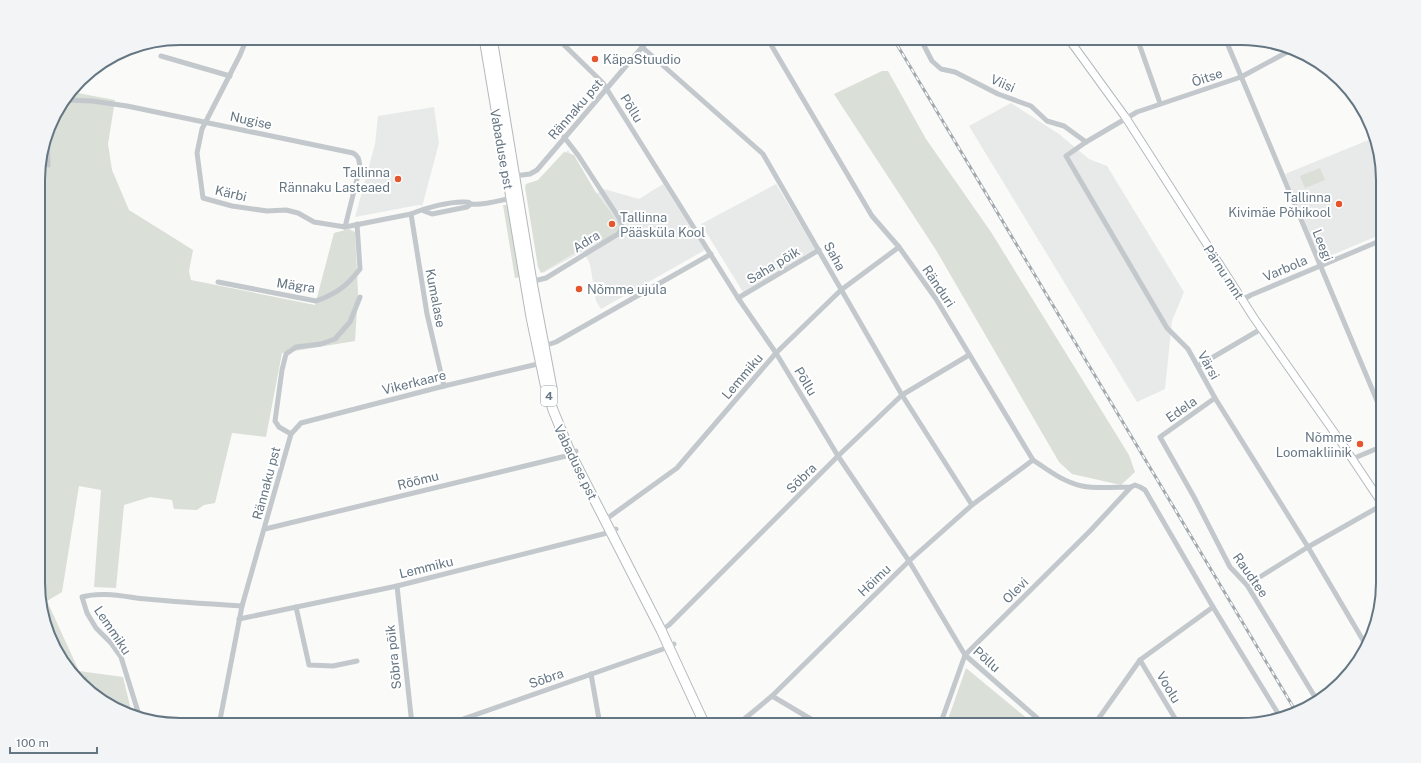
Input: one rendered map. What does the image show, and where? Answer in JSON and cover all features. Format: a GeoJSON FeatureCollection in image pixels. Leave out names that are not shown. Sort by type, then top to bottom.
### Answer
{"type":"FeatureCollection","features":[{"type":"Feature","properties":{"kind":"highway","name":"Vabaduse pst"},"geometry":{"type":"LineString","coordinates":[[485,45],[511,177]]}},
{"type":"Feature","properties":{"kind":"highway","name":"Vabaduse pst"},"geometry":{"type":"LineString","coordinates":[[493,45],[514,198],[529,283],[544,363],[562,422],[573,453],[664,629],[708,718]]}},
{"type":"Feature","properties":{"kind":"highway","name":"Vabaduse pst"},"geometry":{"type":"LineString","coordinates":[[529,283],[544,346],[544,363]]}},
{"type":"Feature","properties":{"kind":"highway","name":"Vabaduse pst"},"geometry":{"type":"LineString","coordinates":[[672,645],[702,718]]}},
{"type":"Feature","properties":{"kind":"main road","name":"Pärnu mnt"},"geometry":{"type":"LineString","coordinates":[[1073,45],[1126,118],[1261,329],[1376,495]]}},
{"type":"Feature","properties":{"kind":"street","name":"Kärbi"},"geometry":{"type":"LineString","coordinates":[[244,45],[230,76],[205,122],[199,139],[198,153],[203,198],[267,212],[286,210],[298,213],[314,222],[345,227],[357,224]]}},
{"type":"Feature","properties":{"kind":"street","name":"Põllu"},"geometry":{"type":"LineString","coordinates":[[564,45],[607,88],[738,298],[776,353],[838,456],[909,561],[965,655],[1037,718]]}},
{"type":"Feature","properties":{"kind":"street","name":"Ränduri"},"geometry":{"type":"LineString","coordinates":[[771,45],[872,216],[899,247],[936,299],[1033,460],[1055,475],[1082,486],[1131,487]]}},
{"type":"Feature","properties":{"kind":"street","name":"Viisi"},"geometry":{"type":"LineString","coordinates":[[924,45],[932,61],[941,69],[955,72],[998,94],[1031,106],[1047,122],[1064,126],[1086,142]]}},
{"type":"Feature","properties":{"kind":"street"},"geometry":{"type":"LineString","coordinates":[[1139,45],[1160,103]]}},
{"type":"Feature","properties":{"kind":"street","name":"Leegi"},"geometry":{"type":"LineString","coordinates":[[1228,45],[1376,401]]}},
{"type":"Feature","properties":{"kind":"street","name":"Rännaku pst"},"geometry":{"type":"LineString","coordinates":[[511,177],[530,174],[537,170],[642,47]]}},
{"type":"Feature","properties":{"kind":"street","name":"Saha"},"geometry":{"type":"LineString","coordinates":[[642,47],[762,154],[902,395],[972,504]]}},
{"type":"Feature","properties":{"kind":"street","name":"Õitse"},"geometry":{"type":"LineString","coordinates":[[1126,118],[1160,103],[1242,77],[1286,53]]}},
{"type":"Feature","properties":{"kind":"street"},"geometry":{"type":"LineString","coordinates":[[161,56],[230,76]]}},
{"type":"Feature","properties":{"kind":"street","name":"Nugise"},"geometry":{"type":"LineString","coordinates":[[71,100],[92,101],[126,106],[353,152],[360,160],[360,167],[345,227]]}},
{"type":"Feature","properties":{"kind":"street","name":"Värsi"},"geometry":{"type":"LineString","coordinates":[[1126,118],[1066,156],[1167,328],[1188,349],[1215,398],[1364,640]]}},
{"type":"Feature","properties":{"kind":"street","name":"Adra"},"geometry":{"type":"LineString","coordinates":[[529,283],[546,278],[618,234],[622,226],[619,218],[571,144],[564,137]]}},
{"type":"Feature","properties":{"kind":"street"},"geometry":{"type":"LineString","coordinates":[[48,155],[48,165]]}},
{"type":"Feature","properties":{"kind":"street"},"geometry":{"type":"LineString","coordinates":[[357,224],[420,211],[432,214],[467,207],[471,204],[514,198]]}},
{"type":"Feature","properties":{"kind":"street","name":"Kumalase"},"geometry":{"type":"LineString","coordinates":[[411,214],[427,314],[444,386]]}},
{"type":"Feature","properties":{"kind":"street","name":"Mägra"},"geometry":{"type":"LineString","coordinates":[[218,282],[316,301],[328,297],[349,283],[360,269],[357,224]]}},
{"type":"Feature","properties":{"kind":"street","name":"Varbola"},"geometry":{"type":"LineString","coordinates":[[1242,300],[1376,242]]}},
{"type":"Feature","properties":{"kind":"street","name":"Lemmiku"},"geometry":{"type":"LineString","coordinates":[[607,519],[677,468],[776,353],[841,290],[899,247]]}},
{"type":"Feature","properties":{"kind":"street","name":"Saha põik"},"geometry":{"type":"LineString","coordinates":[[738,298],[819,250]]}},
{"type":"Feature","properties":{"kind":"street"},"geometry":{"type":"LineString","coordinates":[[544,346],[556,342],[711,254]]}},
{"type":"Feature","properties":{"kind":"street","name":"Rännaku pst"},"geometry":{"type":"LineString","coordinates":[[220,718],[242,606],[291,434],[278,427],[275,421],[282,370],[286,354],[296,347],[321,344],[335,339],[350,322],[360,297]]}},
{"type":"Feature","properties":{"kind":"street"},"geometry":{"type":"LineString","coordinates":[[1198,366],[1261,329]]}},
{"type":"Feature","properties":{"kind":"street","name":"Sõbra"},"geometry":{"type":"LineString","coordinates":[[664,629],[838,456],[902,395],[969,355]]}},
{"type":"Feature","properties":{"kind":"street","name":"Vikerkaare"},"geometry":{"type":"LineString","coordinates":[[291,434],[301,423],[444,386],[544,363]]}},
{"type":"Feature","properties":{"kind":"street","name":"Edela"},"geometry":{"type":"LineString","coordinates":[[1160,437],[1215,398]]}},
{"type":"Feature","properties":{"kind":"street","name":"Raudtee"},"geometry":{"type":"LineString","coordinates":[[1160,437],[1194,497],[1230,567],[1247,585],[1314,696]]}},
{"type":"Feature","properties":{"kind":"street"},"geometry":{"type":"LineString","coordinates":[[1352,459],[1376,449]]}},
{"type":"Feature","properties":{"kind":"street","name":"Rõõmu"},"geometry":{"type":"LineString","coordinates":[[265,528],[573,453]]}},
{"type":"Feature","properties":{"kind":"street","name":"Hõimu"},"geometry":{"type":"LineString","coordinates":[[745,718],[772,696],[909,561],[972,504],[1033,460]]}},
{"type":"Feature","properties":{"kind":"street"},"geometry":{"type":"LineString","coordinates":[[1131,487],[1135,485],[1140,486],[1145,490],[1213,607],[1278,713]]}},
{"type":"Feature","properties":{"kind":"street","name":"Olevi"},"geometry":{"type":"LineString","coordinates":[[942,718],[965,655],[1090,531],[1131,487]]}},
{"type":"Feature","properties":{"kind":"street"},"geometry":{"type":"LineString","coordinates":[[1247,585],[1308,547],[1376,509]]}},
{"type":"Feature","properties":{"kind":"street","name":"Lemmiku"},"geometry":{"type":"LineString","coordinates":[[239,619],[397,586],[613,530]]}},
{"type":"Feature","properties":{"kind":"street","name":"Sõbra põik"},"geometry":{"type":"LineString","coordinates":[[397,586],[411,718]]}},
{"type":"Feature","properties":{"kind":"street","name":"Lemmiku"},"geometry":{"type":"LineString","coordinates":[[138,711],[121,657],[111,643],[96,628],[87,613],[82,596],[91,594],[185,603],[242,606]]}},
{"type":"Feature","properties":{"kind":"street"},"geometry":{"type":"LineString","coordinates":[[296,607],[309,665],[333,666],[357,661]]}},
{"type":"Feature","properties":{"kind":"street"},"geometry":{"type":"LineString","coordinates":[[1099,718],[1140,660],[1213,607]]}},
{"type":"Feature","properties":{"kind":"street","name":"Sõbra"},"geometry":{"type":"LineString","coordinates":[[466,718],[672,645]]}},
{"type":"Feature","properties":{"kind":"street","name":"Voolu"},"geometry":{"type":"LineString","coordinates":[[1140,660],[1175,718]]}},
{"type":"Feature","properties":{"kind":"street"},"geometry":{"type":"LineString","coordinates":[[591,674],[598,718]]}},
{"type":"Feature","properties":{"kind":"street"},"geometry":{"type":"LineString","coordinates":[[772,696],[809,718]]}},
{"type":"Feature","properties":{"kind":"shaded area"},"geometry":{"type":"Polygon","coordinates":[[[882,71],[888,71],[926,139],[991,232],[1129,455],[1135,472],[1121,485],[1072,474],[1059,462],[936,250],[834,94],[882,71]]]}},
{"type":"Feature","properties":{"kind":"shaded area"},"geometry":{"type":"Polygon","coordinates":[[[77,93],[115,100],[108,144],[112,170],[129,210],[193,250],[189,271],[191,280],[315,305],[334,233],[349,229],[355,232],[358,293],[355,341],[282,353],[266,437],[232,433],[215,503],[204,505],[197,510],[174,509],[172,500],[150,497],[124,505],[116,588],[94,587],[101,490],[79,486],[62,592],[47,601],[79,671],[123,677],[131,709],[105,695],[84,679],[63,651],[55,635],[46,601],[45,171],[55,128],[63,112],[77,93]]]}},
{"type":"Feature","properties":{"kind":"shaded area"},"geometry":{"type":"Polygon","coordinates":[[[1011,103],[1059,134],[1089,159],[1107,166],[1184,292],[1172,321],[1165,389],[1137,402],[969,126],[1011,103]]]}},
{"type":"Feature","properties":{"kind":"shaded area","name":"Tallinna Rännaku Lasteaed"},"geometry":{"type":"Polygon","coordinates":[[[434,107],[439,143],[422,207],[421,205],[413,206],[355,217],[375,144],[378,116],[434,107]]]}},
{"type":"Feature","properties":{"kind":"shaded area","name":"Tallinna Kivimäe Põhikool"},"geometry":{"type":"Polygon","coordinates":[[[1369,140],[1375,162],[1376,237],[1320,260],[1285,174],[1369,140]]]}},
{"type":"Feature","properties":{"kind":"shaded area","name":"Tallinna Pääsküla Kool"},"geometry":{"type":"Polygon","coordinates":[[[568,150],[596,194],[604,189],[639,199],[663,184],[705,250],[601,309],[596,301],[590,264],[583,251],[543,273],[530,194],[568,150]]]}},
{"type":"Feature","properties":{"kind":"shaded area"},"geometry":{"type":"Polygon","coordinates":[[[564,152],[574,155],[595,191],[620,225],[617,231],[602,242],[599,238],[541,273],[538,267],[525,187],[526,184],[538,180],[564,152]]]}},
{"type":"Feature","properties":{"kind":"shaded area"},"geometry":{"type":"Polygon","coordinates":[[[1320,168],[1325,180],[1305,188],[1300,176],[1320,168]]]}},
{"type":"Feature","properties":{"kind":"shaded area"},"geometry":{"type":"Polygon","coordinates":[[[776,184],[815,249],[743,292],[701,224],[776,184]]]}},
{"type":"Feature","properties":{"kind":"shaded area"},"geometry":{"type":"Polygon","coordinates":[[[503,205],[508,207],[521,277],[515,278],[503,205]]]}},
{"type":"Feature","properties":{"kind":"shaded area"},"geometry":{"type":"Polygon","coordinates":[[[966,668],[1027,718],[948,718],[966,668]]]}},
{"type":"Feature","properties":{"kind":"railway"},"geometry":{"type":"LineString","coordinates":[[897,45],[1293,707]]}},
{"type":"Feature","properties":{"kind":"place","name":"KäpaStuudio"},"geometry":{"type":"Point","coordinates":[595,59]}},
{"type":"Feature","properties":{"kind":"place","name":"Tallinna Rännaku Lasteaed"},"geometry":{"type":"Point","coordinates":[398,179]}},
{"type":"Feature","properties":{"kind":"place","name":"Tallinna Kivimäe Põhikool"},"geometry":{"type":"Point","coordinates":[1339,204]}},
{"type":"Feature","properties":{"kind":"place","name":"Tallinna Pääsküla Kool"},"geometry":{"type":"Point","coordinates":[612,224]}},
{"type":"Feature","properties":{"kind":"place","name":"Nõmme ujula"},"geometry":{"type":"Point","coordinates":[579,289]}},
{"type":"Feature","properties":{"kind":"place","name":"Nõmme Loomakliinik"},"geometry":{"type":"Point","coordinates":[1360,444]}}]}
